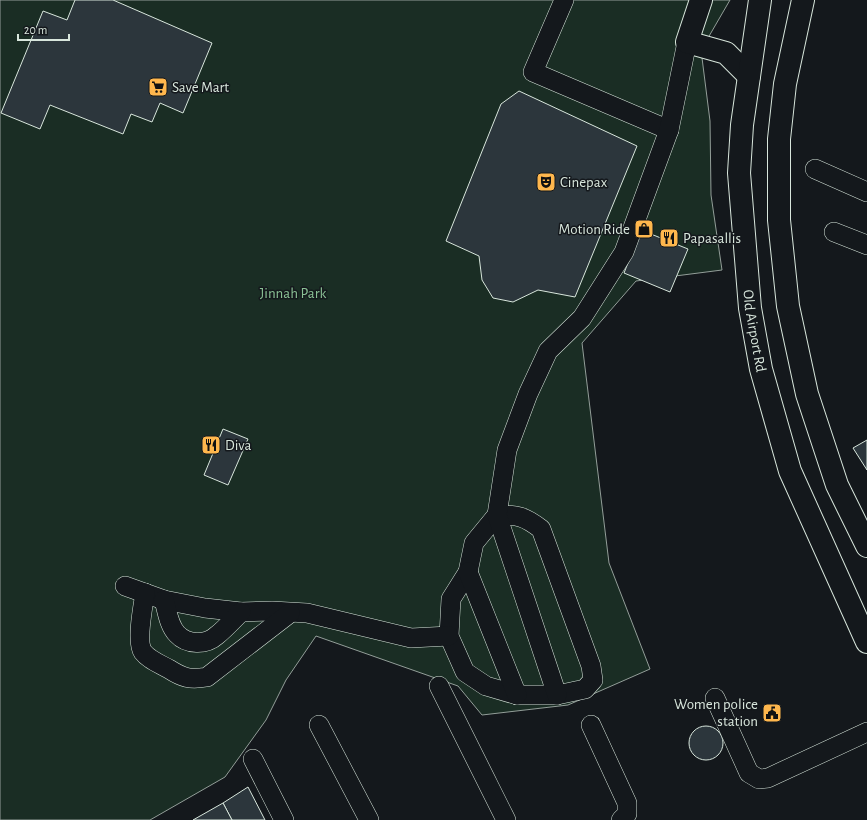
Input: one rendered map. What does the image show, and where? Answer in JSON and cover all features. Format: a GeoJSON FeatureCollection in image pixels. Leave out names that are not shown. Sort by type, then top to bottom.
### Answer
{"type":"FeatureCollection","features":[{"type":"Feature","properties":{"kind":"main road"},"geometry":{"type":"LineString","coordinates":[[701,0],[688,42],[726,53],[749,76]]}},
{"type":"Feature","properties":{"kind":"main road","name":"Old Airport Rd"},"geometry":{"type":"LineString","coordinates":[[760,0],[742,125],[739,173],[750,308],[761,369],[790,471],[867,642]]}},
{"type":"Feature","properties":{"kind":"main road"},"geometry":{"type":"LineString","coordinates":[[797,0],[778,139],[779,220],[788,306],[807,394],[837,485],[867,546]]}},
{"type":"Feature","properties":{"kind":"main road"},"geometry":{"type":"LineString","coordinates":[[786,84],[803,0]]}},
{"type":"Feature","properties":{"kind":"street"},"geometry":{"type":"LineString","coordinates":[[564,0],[533,72],[669,130]]}},
{"type":"Feature","properties":{"kind":"street"},"geometry":{"type":"LineString","coordinates":[[557,695],[497,515],[507,450],[528,394],[548,351],[582,318],[624,252],[669,130],[688,42]]}},
{"type":"Feature","properties":{"kind":"street"},"geometry":{"type":"LineString","coordinates":[[815,169],[867,192]]}},
{"type":"Feature","properties":{"kind":"street"},"geometry":{"type":"LineString","coordinates":[[834,232],[867,245]]}},
{"type":"Feature","properties":{"kind":"street"},"geometry":{"type":"LineString","coordinates":[[497,515],[518,515],[531,521],[542,529],[591,666],[593,680],[585,689],[557,695],[517,695],[486,686],[465,672],[449,636],[451,599],[468,572],[474,543],[497,515]]}},
{"type":"Feature","properties":{"kind":"street"},"geometry":{"type":"LineString","coordinates":[[468,572],[517,695]]}},
{"type":"Feature","properties":{"kind":"street"},"geometry":{"type":"LineString","coordinates":[[125,586],[164,600],[205,608],[241,612],[272,611],[307,613],[411,638],[449,636]]}},
{"type":"Feature","properties":{"kind":"street"},"geometry":{"type":"LineString","coordinates":[[145,593],[140,640],[142,650],[150,659],[176,674],[182,677],[195,679],[207,677],[290,613]]}},
{"type":"Feature","properties":{"kind":"street"},"geometry":{"type":"LineString","coordinates":[[164,600],[170,622],[177,634],[188,641],[200,643],[215,637],[241,612]]}},
{"type":"Feature","properties":{"kind":"street"},"geometry":{"type":"LineString","coordinates":[[439,686],[506,820]]}},
{"type":"Feature","properties":{"kind":"street"},"geometry":{"type":"LineString","coordinates":[[715,698],[750,773],[758,779],[768,778],[867,732]]}},
{"type":"Feature","properties":{"kind":"street"},"geometry":{"type":"LineString","coordinates":[[591,724],[627,803],[627,814],[620,820]]}},
{"type":"Feature","properties":{"kind":"street"},"geometry":{"type":"LineString","coordinates":[[319,725],[369,820]]}},
{"type":"Feature","properties":{"kind":"street"},"geometry":{"type":"LineString","coordinates":[[253,759],[284,820]]}},
{"type":"Feature","properties":{"kind":"green space","name":"Jinnah Park"},"geometry":{"type":"Polygon","coordinates":[[[0,0],[730,0],[701,50],[710,121],[711,195],[722,270],[636,281],[582,343],[609,563],[650,669],[568,705],[482,715],[458,686],[316,636],[286,680],[266,720],[225,777],[150,820],[0,820],[0,0]]]}},
{"type":"Feature","properties":{"kind":"building"},"geometry":{"type":"Polygon","coordinates":[[[75,0],[113,0],[212,43],[183,113],[160,103],[152,122],[131,114],[123,134],[50,105],[40,129],[1,113],[43,11],[67,20],[75,0]]]}},
{"type":"Feature","properties":{"kind":"building"},"geometry":{"type":"Polygon","coordinates":[[[519,91],[637,146],[575,297],[538,290],[513,302],[493,298],[482,280],[479,256],[446,241],[501,104],[519,91]]]}},
{"type":"Feature","properties":{"kind":"building"},"geometry":{"type":"Polygon","coordinates":[[[641,230],[688,249],[670,292],[624,273],[641,230]]]}},
{"type":"Feature","properties":{"kind":"building"},"geometry":{"type":"Polygon","coordinates":[[[223,429],[248,439],[228,485],[204,475],[223,429]]]}},
{"type":"Feature","properties":{"kind":"building"},"geometry":{"type":"Polygon","coordinates":[[[867,440],[867,470],[853,448],[867,440]]]}},
{"type":"Feature","properties":{"kind":"building"},"geometry":{"type":"Polygon","coordinates":[[[703,726],[709,726],[713,727],[720,733],[723,743],[722,750],[716,757],[709,760],[703,760],[699,759],[692,753],[689,746],[689,740],[690,736],[696,729],[703,726]]]}},
{"type":"Feature","properties":{"kind":"building"},"geometry":{"type":"Polygon","coordinates":[[[248,787],[265,820],[232,820],[223,803],[248,787]]]}},
{"type":"Feature","properties":{"kind":"building"},"geometry":{"type":"Polygon","coordinates":[[[223,803],[232,820],[193,820],[223,803]]]}},
{"type":"Feature","properties":{"kind":"place","name":"Save Mart"},"geometry":{"type":"Point","coordinates":[158,87]}},
{"type":"Feature","properties":{"kind":"place","name":"Cinepax"},"geometry":{"type":"Point","coordinates":[546,182]}},
{"type":"Feature","properties":{"kind":"place","name":"Motion Ride"},"geometry":{"type":"Point","coordinates":[644,229]}},
{"type":"Feature","properties":{"kind":"place","name":"Papasallis"},"geometry":{"type":"Point","coordinates":[669,238]}},
{"type":"Feature","properties":{"kind":"place","name":"Diva"},"geometry":{"type":"Point","coordinates":[211,445]}},
{"type":"Feature","properties":{"kind":"place","name":"Women police station"},"geometry":{"type":"Point","coordinates":[772,713]}}]}
